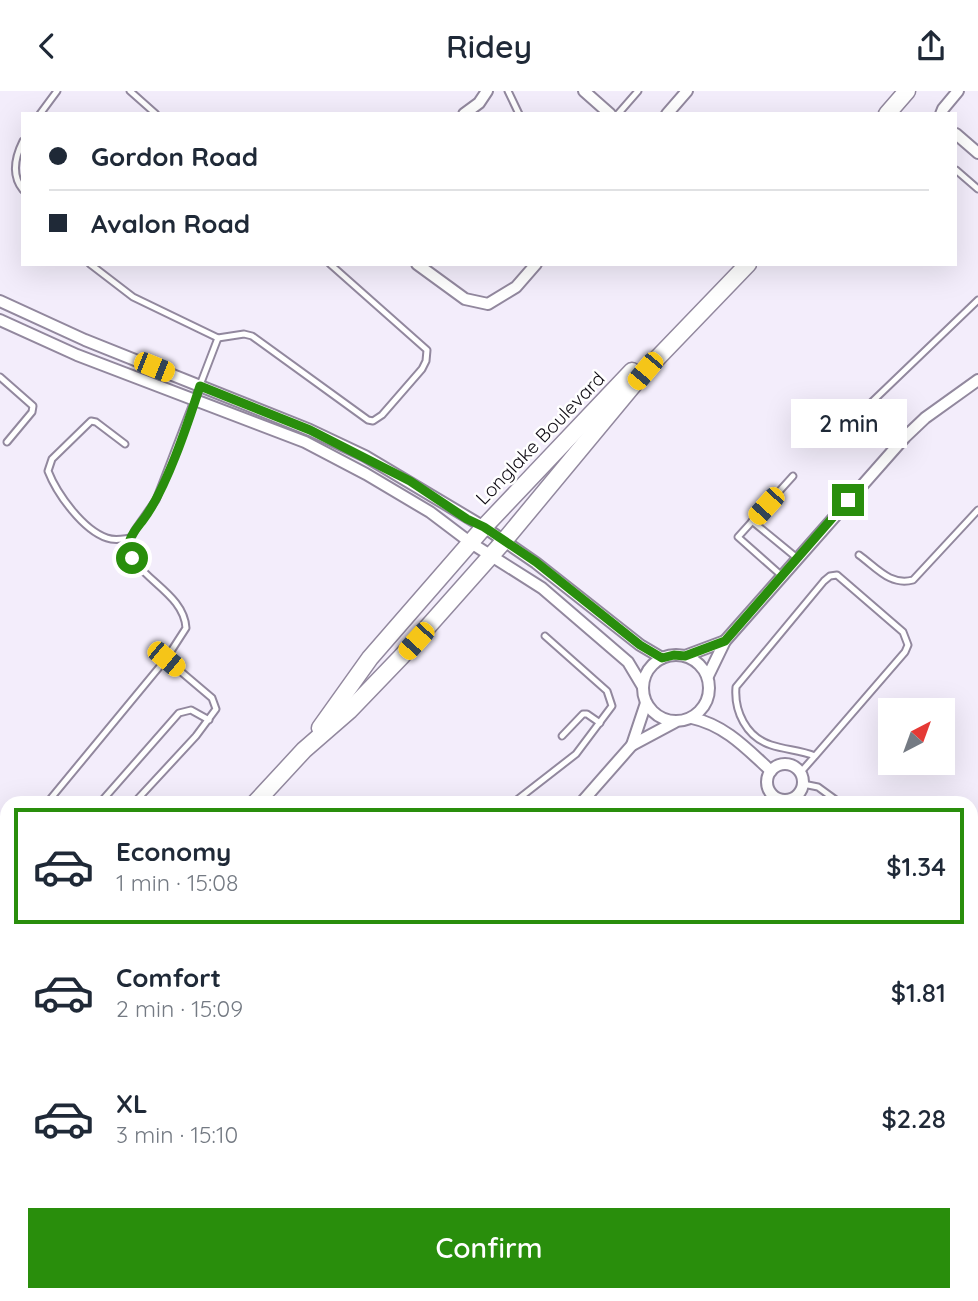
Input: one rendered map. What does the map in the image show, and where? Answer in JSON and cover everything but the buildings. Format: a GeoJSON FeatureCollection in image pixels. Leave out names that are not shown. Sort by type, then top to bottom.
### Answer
{"type":"FeatureCollection","features":[{"type":"Feature","properties":{"kind":"main road"},"geometry":{"type":"LineString","coordinates":[[881,112],[899,91]]}},
{"type":"Feature","properties":{"kind":"main road"},"geometry":{"type":"LineString","coordinates":[[889,112],[907,91]]}},
{"type":"Feature","properties":{"kind":"main road","name":"Longlake Boulevard"},"geometry":{"type":"LineString","coordinates":[[304,750],[370,658],[484,527],[574,430],[738,266]]}},
{"type":"Feature","properties":{"kind":"main road","name":"Longlake Boulevard"},"geometry":{"type":"LineString","coordinates":[[261,796],[304,750],[382,678],[505,541],[645,371],[746,266]]}},
{"type":"Feature","properties":{"kind":"street"},"geometry":{"type":"LineString","coordinates":[[467,112],[479,103],[487,91]]}},
{"type":"Feature","properties":{"kind":"street"},"geometry":{"type":"LineString","coordinates":[[584,91],[608,112]]}},
{"type":"Feature","properties":{"kind":"street"},"geometry":{"type":"LineString","coordinates":[[669,112],[687,91]]}},
{"type":"Feature","properties":{"kind":"street"},"geometry":{"type":"LineString","coordinates":[[942,112],[958,91]]}},
{"type":"Feature","properties":{"kind":"street"},"geometry":{"type":"LineString","coordinates":[[957,135],[978,153]]}},
{"type":"Feature","properties":{"kind":"street"},"geometry":{"type":"LineString","coordinates":[[420,266],[465,299],[488,304],[516,287],[534,266]]}},
{"type":"Feature","properties":{"kind":"street"},"geometry":{"type":"LineString","coordinates":[[0,301],[85,340],[310,430],[365,456],[505,541],[555,577],[621,631],[662,658]]}},
{"type":"Feature","properties":{"kind":"street"},"geometry":{"type":"LineString","coordinates":[[0,320],[77,355],[306,442],[410,500],[542,588],[628,662],[643,687],[646,703],[632,745]]}},
{"type":"Feature","properties":{"kind":"street"},"geometry":{"type":"LineString","coordinates":[[726,732],[717,719],[709,695],[708,676],[725,641],[905,437],[925,418],[978,380]]}},
{"type":"Feature","properties":{"kind":"street"},"geometry":{"type":"LineString","coordinates":[[643,687],[648,670],[662,658],[685,656],[725,641]]}},
{"type":"Feature","properties":{"kind":"street"},"geometry":{"type":"LineString","coordinates":[[685,656],[702,667],[708,676]]}},
{"type":"Feature","properties":{"kind":"street"},"geometry":{"type":"LineString","coordinates":[[692,718],[706,705],[709,695]]}},
{"type":"Feature","properties":{"kind":"street"},"geometry":{"type":"LineString","coordinates":[[646,703],[657,716],[675,722]]}},
{"type":"Feature","properties":{"kind":"street"},"geometry":{"type":"LineString","coordinates":[[587,796],[632,745],[675,722],[692,718],[713,724],[726,732],[771,771]]}},
{"type":"Feature","properties":{"kind":"street"},"geometry":{"type":"LineString","coordinates":[[775,796],[767,782],[775,767],[786,764],[797,769],[802,779],[796,796]]}},
{"type":"Feature","properties":{"kind":"lane"},"geometry":{"type":"LineString","coordinates":[[41,112],[57,91]]}},
{"type":"Feature","properties":{"kind":"lane"},"geometry":{"type":"LineString","coordinates":[[130,91],[154,112]]}},
{"type":"Feature","properties":{"kind":"lane"},"geometry":{"type":"LineString","coordinates":[[508,91],[518,112]]}},
{"type":"Feature","properties":{"kind":"lane"},"geometry":{"type":"LineString","coordinates":[[620,112],[638,91]]}},
{"type":"Feature","properties":{"kind":"lane"},"geometry":{"type":"LineString","coordinates":[[21,148],[15,179],[21,187]]}},
{"type":"Feature","properties":{"kind":"lane"},"geometry":{"type":"LineString","coordinates":[[957,171],[978,189]]}},
{"type":"Feature","properties":{"kind":"lane"},"geometry":{"type":"LineString","coordinates":[[93,266],[133,297],[218,338],[244,334],[252,336],[368,420],[377,419],[422,369],[427,350],[332,266]]}},
{"type":"Feature","properties":{"kind":"lane"},"geometry":{"type":"LineString","coordinates":[[851,422],[978,302]]}},
{"type":"Feature","properties":{"kind":"lane"},"geometry":{"type":"LineString","coordinates":[[53,796],[183,635],[186,621],[172,599],[132,558],[129,551],[130,538],[156,500],[218,338]]}},
{"type":"Feature","properties":{"kind":"lane"},"geometry":{"type":"LineString","coordinates":[[0,377],[33,406],[32,412],[7,442]]}},
{"type":"Feature","properties":{"kind":"lane"},"geometry":{"type":"LineString","coordinates":[[125,444],[91,421],[52,459],[48,471],[64,500],[80,519],[106,538],[130,538]]}},
{"type":"Feature","properties":{"kind":"lane"},"geometry":{"type":"LineString","coordinates":[[782,576],[738,537],[793,476]]}},
{"type":"Feature","properties":{"kind":"lane"},"geometry":{"type":"LineString","coordinates":[[859,555],[888,577],[901,583],[913,579],[978,510]]}},
{"type":"Feature","properties":{"kind":"lane"},"geometry":{"type":"LineString","coordinates":[[752,521],[797,558]]}},
{"type":"Feature","properties":{"kind":"lane"},"geometry":{"type":"LineString","coordinates":[[815,756],[758,739],[739,716],[735,703],[736,687],[824,581],[837,575],[903,632],[908,645],[905,652],[815,756],[802,779],[830,796]]}},
{"type":"Feature","properties":{"kind":"lane"},"geometry":{"type":"LineString","coordinates":[[522,796],[576,754],[612,706],[607,691],[545,636]]}},
{"type":"Feature","properties":{"kind":"lane"},"geometry":{"type":"LineString","coordinates":[[140,796],[216,709],[212,698],[166,659]]}},
{"type":"Feature","properties":{"kind":"lane"},"geometry":{"type":"LineString","coordinates":[[106,796],[179,713],[191,710],[209,720]]}},
{"type":"Feature","properties":{"kind":"lane"},"geometry":{"type":"LineString","coordinates":[[562,736],[583,714],[600,723]]}},
{"type":"Feature","properties":{"kind":"route"},"geometry":{"type":"LineString","coordinates":[[132,558],[128,544],[130,538],[156,500],[200,386],[310,430],[410,481],[536,562],[621,631],[662,658],[685,656],[725,641],[848,500]]}}]}
